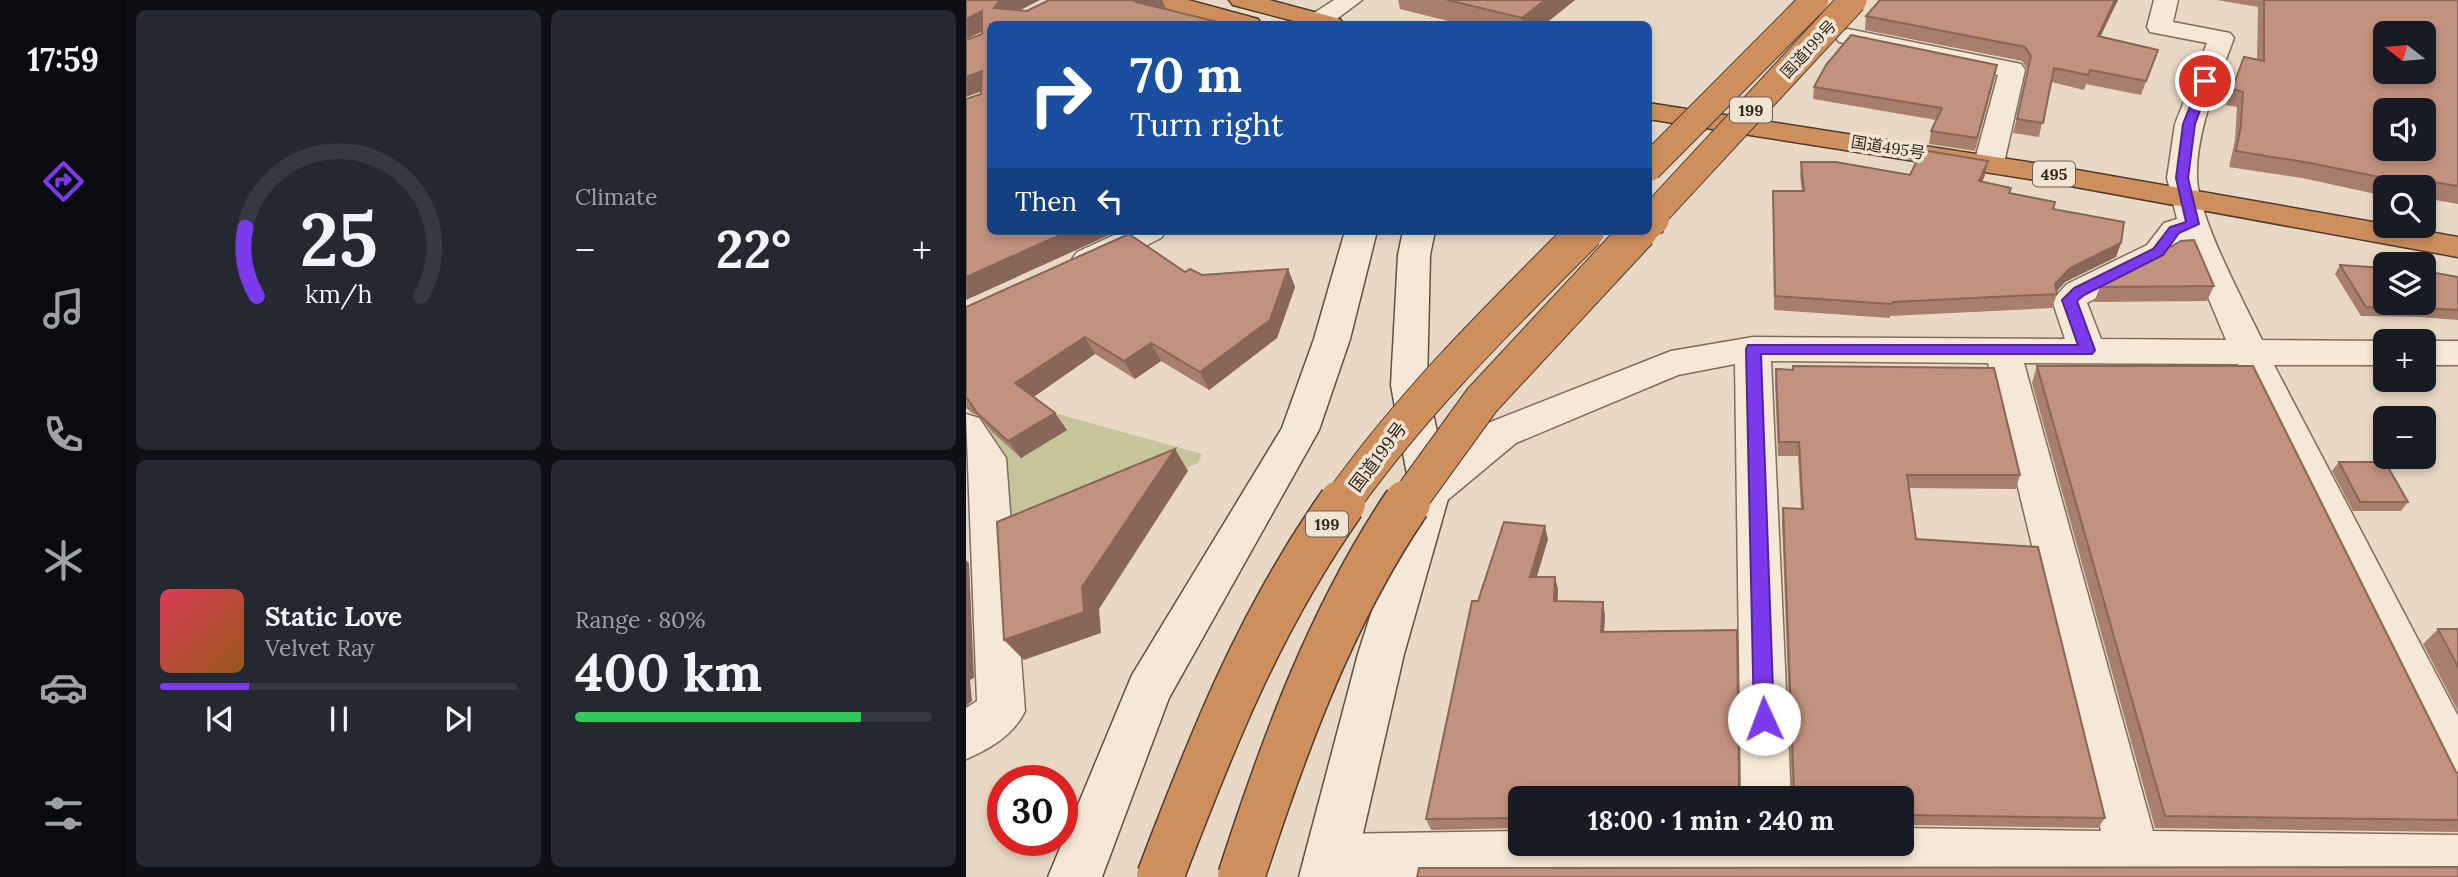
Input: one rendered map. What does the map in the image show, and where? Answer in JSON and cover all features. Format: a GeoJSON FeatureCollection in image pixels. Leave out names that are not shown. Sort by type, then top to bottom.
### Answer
{"type":"FeatureCollection","features":[{"type":"Feature","properties":{"kind":"highway"},"geometry":{"type":"LineString","coordinates":[[1161,0],[1237,21]]}},
{"type":"Feature","properties":{"kind":"highway"},"geometry":{"type":"LineString","coordinates":[[1244,0],[1311,21]]}},
{"type":"Feature","properties":{"kind":"highway","name":"国道199号"},"geometry":{"type":"LineString","coordinates":[[1652,164],[1815,0]]}},
{"type":"Feature","properties":{"kind":"highway","name":"国道199号"},"geometry":{"type":"LineString","coordinates":[[1652,216],[1853,0]]}},
{"type":"Feature","properties":{"kind":"highway","name":"国道495号"},"geometry":{"type":"LineString","coordinates":[[1652,91],[1992,155],[2187,199],[2458,247]]}},
{"type":"Feature","properties":{"kind":"highway","name":"国道495号"},"geometry":{"type":"LineString","coordinates":[[1652,112],[1992,155]]}},
{"type":"Feature","properties":{"kind":"highway","name":"国道495号"},"geometry":{"type":"LineString","coordinates":[[2187,199],[2373,214]]}},
{"type":"Feature","properties":{"kind":"highway"},"geometry":{"type":"LineString","coordinates":[[2436,224],[2458,229]]}},
{"type":"Feature","properties":{"kind":"highway","name":"国道199号"},"geometry":{"type":"LineString","coordinates":[[1160,877],[1200,770],[1258,640],[1320,534],[1384,444],[1450,369],[1582,235]]}},
{"type":"Feature","properties":{"kind":"highway"},"geometry":{"type":"LineString","coordinates":[[1241,877],[1274,773],[1325,648],[1380,543],[1436,459],[1496,385],[1635,235]]}},
{"type":"Feature","properties":{"kind":"street"},"geometry":{"type":"LineString","coordinates":[[1325,21],[1350,0]]}},
{"type":"Feature","properties":{"kind":"street"},"geometry":{"type":"LineString","coordinates":[[2087,350],[2069,300],[2079,292],[2158,252],[2175,230],[2187,199],[2189,124],[2221,38],[2160,27],[2166,0]]}},
{"type":"Feature","properties":{"kind":"street"},"geometry":{"type":"LineString","coordinates":[[1207,21],[1221,17]]}},
{"type":"Feature","properties":{"kind":"street"},"geometry":{"type":"LineString","coordinates":[[1848,37],[2012,70],[1992,155]]}},
{"type":"Feature","properties":{"kind":"street"},"geometry":{"type":"LineString","coordinates":[[2187,199],[2249,351],[2458,766]]}},
{"type":"Feature","properties":{"kind":"street"},"geometry":{"type":"LineString","coordinates":[[1065,270],[1141,235]]}},
{"type":"Feature","properties":{"kind":"street"},"geometry":{"type":"LineString","coordinates":[[1075,877],[1149,690],[1300,430],[1332,339],[1360,235]]}},
{"type":"Feature","properties":{"kind":"street"},"geometry":{"type":"LineString","coordinates":[[1418,235],[1414,255],[1409,384],[1430,492],[1381,654],[1328,868],[1768,858],[2136,867],[2458,861]]}},
{"type":"Feature","properties":{"kind":"street"},"geometry":{"type":"LineString","coordinates":[[1430,492],[1502,433],[1671,364],[1754,349],[2373,352]]}},
{"type":"Feature","properties":{"kind":"street"},"geometry":{"type":"LineString","coordinates":[[1754,349],[1766,786]]}},
{"type":"Feature","properties":{"kind":"street"},"geometry":{"type":"LineString","coordinates":[[2002,349],[2136,867]]}},
{"type":"Feature","properties":{"kind":"street"},"geometry":{"type":"LineString","coordinates":[[2436,353],[2458,353]]}},
{"type":"Feature","properties":{"kind":"street"},"geometry":{"type":"LineString","coordinates":[[966,428],[986,458],[1001,711],[966,736]]}},
{"type":"Feature","properties":{"kind":"green space"},"geometry":{"type":"Polygon","coordinates":[[[1029,406],[1202,454],[1198,463],[1018,540],[990,430],[1029,406]]]}},
{"type":"Feature","properties":{"kind":"building"},"geometry":{"type":"Polygon","coordinates":[[[966,0],[1000,0],[994,8],[1027,11],[1049,0],[1143,0],[1136,2],[1214,21],[987,21],[987,235],[1060,235],[966,277],[966,99],[981,94],[982,71],[966,77],[966,40],[982,34],[982,11],[966,19],[966,0]]]}},
{"type":"Feature","properties":{"kind":"building"},"geometry":{"type":"Polygon","coordinates":[[[1447,0],[1545,0],[1522,18],[1447,0]]]}},
{"type":"Feature","properties":{"kind":"building"},"geometry":{"type":"Polygon","coordinates":[[[1880,0],[2115,0],[2098,36],[2158,50],[2146,81],[2090,70],[2088,75],[2054,68],[2043,123],[2017,119],[2031,56],[2025,47],[1866,16],[1880,0]]]}},
{"type":"Feature","properties":{"kind":"building"},"geometry":{"type":"Polygon","coordinates":[[[2264,0],[2458,0],[2458,186],[2436,183],[2436,175],[2373,176],[2236,151],[2243,92],[2232,89],[2244,57],[2264,61],[2264,0]]]}},
{"type":"Feature","properties":{"kind":"building"},"geometry":{"type":"Polygon","coordinates":[[[1851,35],[1997,65],[1977,138],[1931,131],[1942,108],[1814,87],[1826,65],[1851,35]]]}},
{"type":"Feature","properties":{"kind":"building"},"geometry":{"type":"Polygon","coordinates":[[[1922,150],[1988,161],[1979,181],[2011,188],[2009,193],[2055,202],[2053,209],[2124,222],[2121,243],[2070,268],[2055,284],[2057,294],[1892,304],[1775,296],[1773,191],[1804,191],[1801,162],[1836,162],[1910,175],[1922,150]]]}},
{"type":"Feature","properties":{"kind":"building"},"geometry":{"type":"Polygon","coordinates":[[[1127,235],[1185,272],[1190,269],[1202,275],[1288,269],[1270,320],[1200,372],[1151,343],[1124,361],[1085,337],[1015,383],[1055,413],[1008,441],[977,413],[966,398],[966,307],[1127,235]]]}},
{"type":"Feature","properties":{"kind":"building"},"geometry":{"type":"Polygon","coordinates":[[[2194,240],[2214,286],[2100,287],[2181,241],[2194,240]]]}},
{"type":"Feature","properties":{"kind":"building"},"geometry":{"type":"Polygon","coordinates":[[[2340,265],[2373,267],[2373,307],[2366,307],[2340,265]]]}},
{"type":"Feature","properties":{"kind":"building"},"geometry":{"type":"Polygon","coordinates":[[[2436,273],[2458,277],[2458,310],[2436,309],[2436,273]]]}},
{"type":"Feature","properties":{"kind":"building"},"geometry":{"type":"Polygon","coordinates":[[[1793,366],[1994,368],[2020,475],[1907,475],[1916,539],[2038,547],[2105,818],[1914,815],[1914,786],[1794,786],[1783,508],[1803,509],[1799,442],[1779,442],[1776,369],[1793,370],[1793,366]]]}},
{"type":"Feature","properties":{"kind":"building"},"geometry":{"type":"Polygon","coordinates":[[[2037,366],[2253,366],[2458,773],[2458,820],[2165,816],[2037,366]]]}},
{"type":"Feature","properties":{"kind":"building"},"geometry":{"type":"Polygon","coordinates":[[[1175,449],[1082,587],[1084,612],[1004,640],[997,522],[1175,449]]]}},
{"type":"Feature","properties":{"kind":"building"},"geometry":{"type":"Polygon","coordinates":[[[2339,462],[2373,462],[2373,469],[2389,469],[2408,502],[2360,502],[2339,462]]]}},
{"type":"Feature","properties":{"kind":"building"},"geometry":{"type":"Polygon","coordinates":[[[1504,522],[1545,526],[1530,577],[1555,577],[1554,601],[1603,602],[1601,632],[1737,630],[1739,786],[1508,786],[1508,818],[1426,819],[1472,601],[1478,601],[1504,522]]]}},
{"type":"Feature","properties":{"kind":"building"},"geometry":{"type":"Polygon","coordinates":[[[2438,629],[2458,629],[2458,667],[2438,629]]]}},
{"type":"Feature","properties":{"kind":"building"},"geometry":{"type":"Polygon","coordinates":[[[2458,867],[2458,877],[1417,877],[1419,868],[2458,867]]]}},
{"type":"Feature","properties":{"kind":"route"},"geometry":{"type":"LineString","coordinates":[[1764,719],[1754,349],[2087,350],[2069,300],[2079,292],[2158,252],[2175,230],[2193,224],[2182,178],[2189,124],[2205,81]]}}]}
